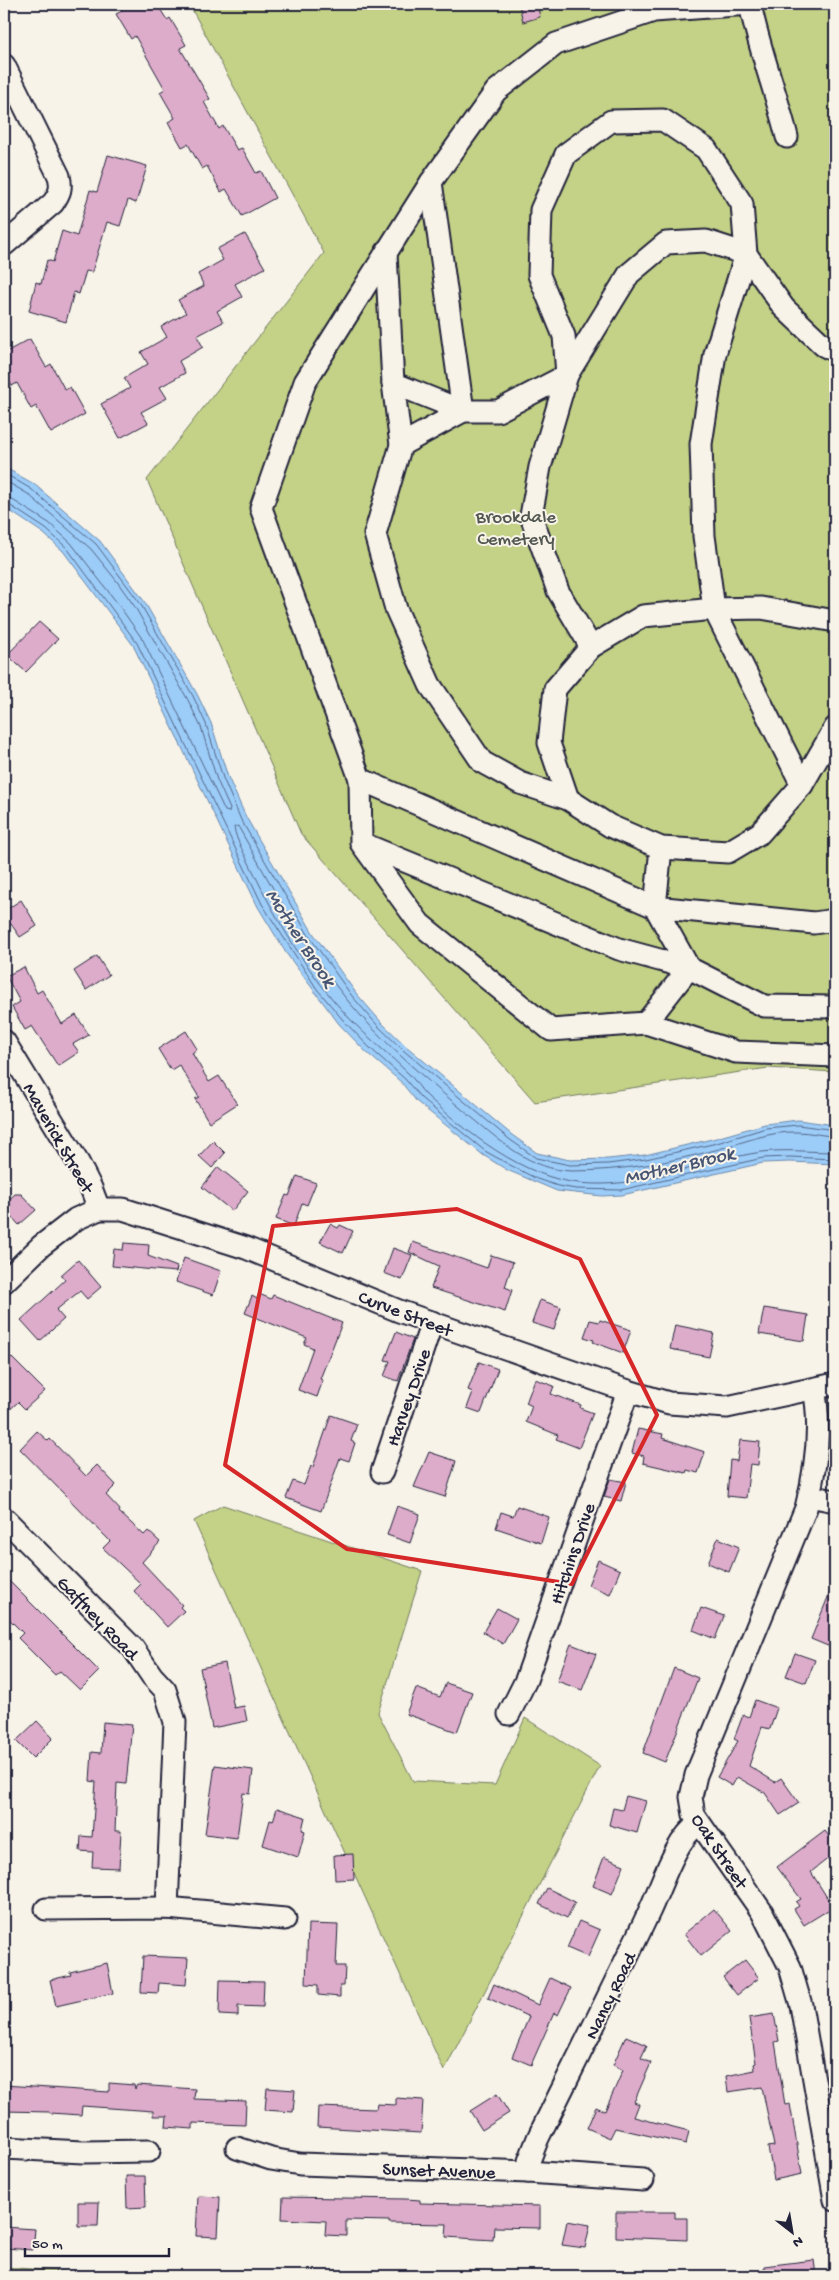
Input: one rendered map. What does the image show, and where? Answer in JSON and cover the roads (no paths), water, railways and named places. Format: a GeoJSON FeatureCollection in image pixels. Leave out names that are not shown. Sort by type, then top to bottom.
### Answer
{"type":"FeatureCollection","features":[{"type":"Feature","properties":{"kind":"street"},"geometry":{"type":"LineString","coordinates":[[788,137],[774,86],[758,40],[750,4],[654,12],[556,44],[496,91],[431,182],[305,382],[261,508],[360,779],[361,843],[420,924],[551,1030],[646,1023],[736,1052],[835,1056]]}},
{"type":"Feature","properties":{"kind":"street"},"geometry":{"type":"LineString","coordinates":[[4,64],[62,185],[60,194],[53,202],[4,245]]}},
{"type":"Feature","properties":{"kind":"street"},"geometry":{"type":"LineString","coordinates":[[567,376],[564,336],[539,275],[541,210],[566,154],[611,121],[663,120],[706,149],[742,204],[746,254],[715,354],[701,444],[704,536],[714,609],[802,784]]}},
{"type":"Feature","properties":{"kind":"street"},"geometry":{"type":"LineString","coordinates":[[431,182],[463,412]]}},
{"type":"Feature","properties":{"kind":"street"},"geometry":{"type":"LineString","coordinates":[[591,647],[558,591],[531,516],[540,468],[567,376],[629,274],[666,243],[706,241],[746,254],[784,308],[823,345],[835,351]]}},
{"type":"Feature","properties":{"kind":"street"},"geometry":{"type":"LineString","coordinates":[[386,253],[393,383],[401,445],[375,534],[396,609],[430,685],[482,762],[520,783],[568,798],[610,826],[661,848],[728,852],[760,833],[802,784],[835,728]]}},
{"type":"Feature","properties":{"kind":"street"},"geometry":{"type":"LineString","coordinates":[[393,383],[463,412],[498,411],[567,376]]}},
{"type":"Feature","properties":{"kind":"street"},"geometry":{"type":"LineString","coordinates":[[401,445],[463,412]]}},
{"type":"Feature","properties":{"kind":"street"},"geometry":{"type":"LineString","coordinates":[[568,798],[549,742],[555,689],[591,647],[643,616],[714,609],[761,608],[835,621]]}},
{"type":"Feature","properties":{"kind":"street"},"geometry":{"type":"LineString","coordinates":[[360,779],[656,907],[814,923],[835,920]]}},
{"type":"Feature","properties":{"kind":"street"},"geometry":{"type":"LineString","coordinates":[[361,843],[619,949],[689,968],[764,1006],[835,1007]]}},
{"type":"Feature","properties":{"kind":"street"},"geometry":{"type":"LineString","coordinates":[[661,848],[656,907],[689,968]]}},
{"type":"Feature","properties":{"kind":"street"},"geometry":{"type":"LineString","coordinates":[[646,1023],[689,968]]}},
{"type":"Feature","properties":{"kind":"street","name":"Maverick Street"},"geometry":{"type":"LineString","coordinates":[[4,1041],[79,1164],[99,1209]]}},
{"type":"Feature","properties":{"kind":"street","name":"Curve Street"},"geometry":{"type":"LineString","coordinates":[[4,1282],[59,1231],[87,1213],[99,1209],[112,1208],[135,1211],[246,1248],[432,1322],[628,1391],[669,1403],[713,1407],[742,1405],[835,1384]]}},
{"type":"Feature","properties":{"kind":"street","name":"Harvey Drive"},"geometry":{"type":"LineString","coordinates":[[382,1472],[432,1322]]}},
{"type":"Feature","properties":{"kind":"street","name":"Oak Street"},"geometry":{"type":"LineString","coordinates":[[814,1389],[818,1424],[815,1464],[809,1496],[801,1520],[696,1775],[691,1806],[699,1823],[762,1912],[790,1967],[801,2005],[835,2200]]}},
{"type":"Feature","properties":{"kind":"street","name":"Hitchins Drive"},"geometry":{"type":"LineString","coordinates":[[509,1714],[526,1680],[628,1391]]}},
{"type":"Feature","properties":{"kind":"street"},"geometry":{"type":"LineString","coordinates":[[809,1496],[835,1501]]}},
{"type":"Feature","properties":{"kind":"street","name":"Gaffney Road"},"geometry":{"type":"LineString","coordinates":[[4,1518],[133,1648],[164,1690],[175,1722],[167,1908]]}},
{"type":"Feature","properties":{"kind":"street","name":"Nancy Road"},"geometry":{"type":"LineString","coordinates":[[528,2172],[535,2144],[650,1911],[680,1844],[692,1828],[699,1823]]}},
{"type":"Feature","properties":{"kind":"street"},"geometry":{"type":"LineString","coordinates":[[46,1909],[167,1908],[285,1919]]}},
{"type":"Feature","properties":{"kind":"street"},"geometry":{"type":"LineString","coordinates":[[4,2148],[83,2152],[149,2151]]}},
{"type":"Feature","properties":{"kind":"street","name":"Sunset Avenue"},"geometry":{"type":"LineString","coordinates":[[237,2148],[272,2159],[300,2164],[528,2172],[643,2180]]}},
{"type":"Feature","properties":{"kind":"water","name":"Mother Brook"},"geometry":{"type":"Polygon","coordinates":[[[4,467],[34,484],[100,541],[144,601],[197,694],[211,723],[228,777],[246,817],[313,933],[356,993],[382,1023],[406,1046],[512,1135],[537,1153],[570,1160],[608,1159],[645,1155],[765,1124],[798,1120],[835,1125],[835,1164],[763,1163],[622,1195],[602,1196],[557,1191],[507,1170],[483,1155],[417,1102],[401,1082],[366,1052],[339,1024],[286,953],[258,907],[133,645],[63,551],[43,533],[4,507],[4,467]]]}},
{"type":"Feature","properties":{"kind":"park label","name":"Brookdale Cemetery"},"geometry":{"type":"Point","coordinates":[516,526]}}]}
